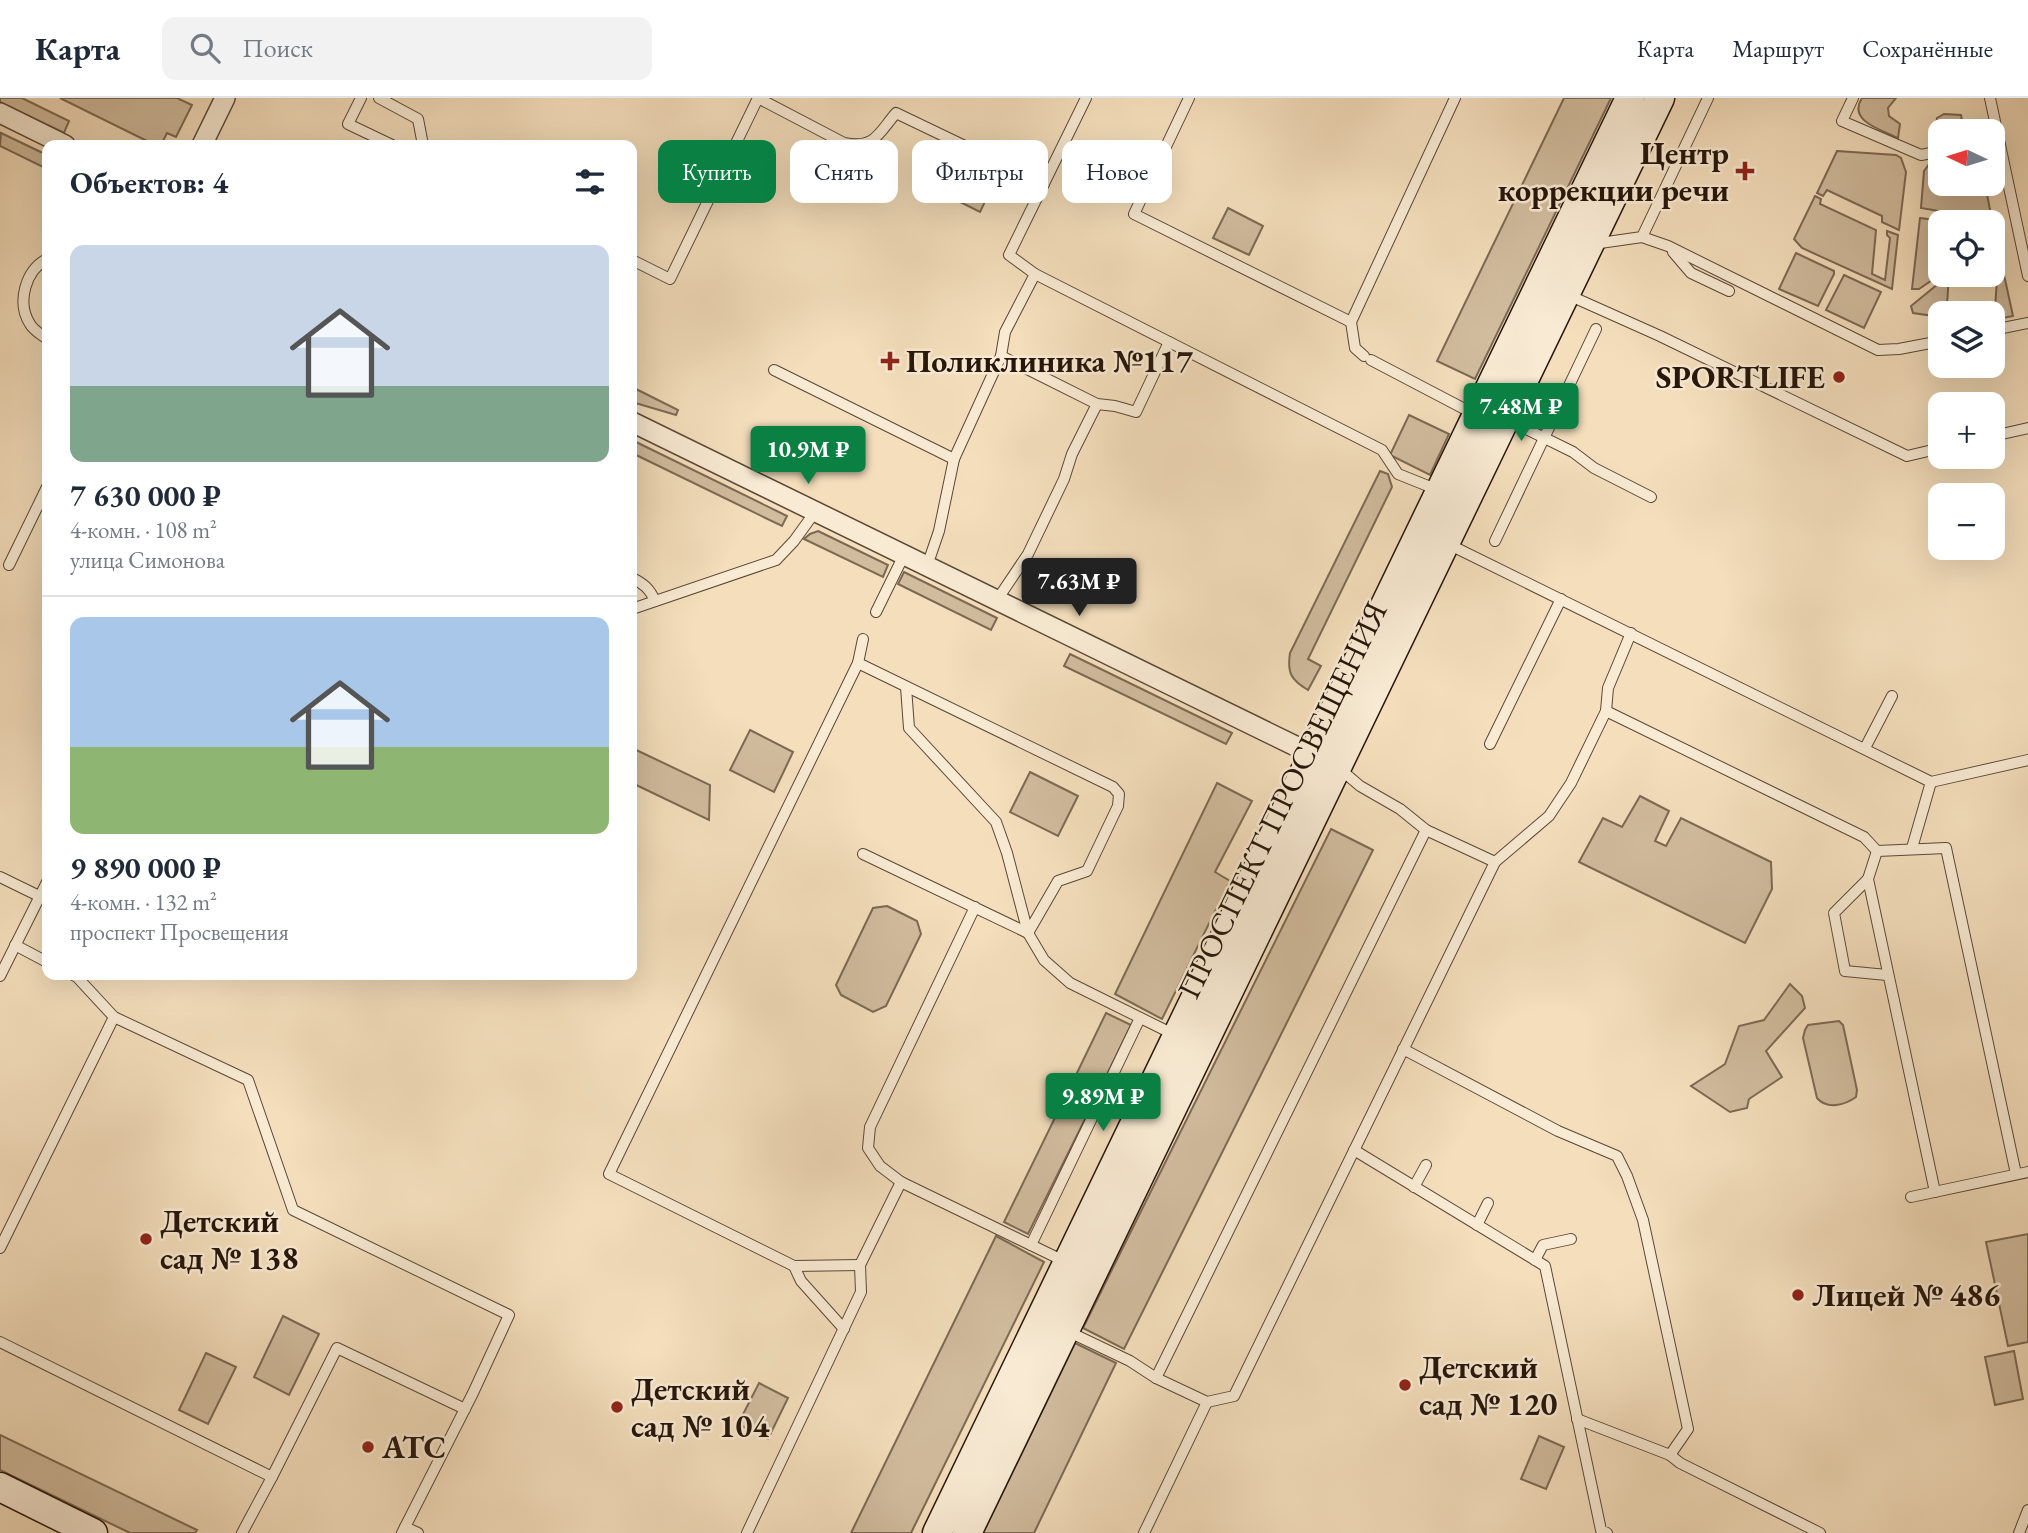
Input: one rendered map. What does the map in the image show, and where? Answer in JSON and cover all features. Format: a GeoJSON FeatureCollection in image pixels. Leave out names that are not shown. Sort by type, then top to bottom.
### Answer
{"type":"FeatureCollection","features":[{"type":"Feature","properties":{"kind":"main road","name":"ПРОСПЕКТ ПРОСВЕЩЕНИЯ"},"geometry":{"type":"LineString","coordinates":[[967,1533],[1065,1330],[1325,760],[1440,491],[1630,98]]}},
{"type":"Feature","properties":{"kind":"main road","name":"ПРОСПЕКТ ПРОСВЕЩЕНИЯ"},"geometry":{"type":"LineString","coordinates":[[937,1533],[1177,1036],[1325,760],[1446,543],[1660,98]]}},
{"type":"Feature","properties":{"kind":"main road"},"geometry":{"type":"LineString","coordinates":[[0,1487],[93,1533]]}},
{"type":"Feature","properties":{"kind":"main road"},"geometry":{"type":"LineString","coordinates":[[0,1503],[61,1533]]}},
{"type":"Feature","properties":{"kind":"street"},"geometry":{"type":"LineString","coordinates":[[204,140],[225,98]]}},
{"type":"Feature","properties":{"kind":"street"},"geometry":{"type":"LineString","coordinates":[[0,113],[55,140]]}},
{"type":"Feature","properties":{"kind":"street"},"geometry":{"type":"LineString","coordinates":[[637,424],[1325,760]]}},
{"type":"Feature","properties":{"kind":"lane"},"geometry":{"type":"LineString","coordinates":[[360,98],[348,124],[382,140]]}},
{"type":"Feature","properties":{"kind":"lane"},"geometry":{"type":"LineString","coordinates":[[379,98],[418,119],[422,140]]}},
{"type":"Feature","properties":{"kind":"lane"},"geometry":{"type":"LineString","coordinates":[[637,262],[670,279],[758,98],[844,143],[859,146],[872,142],[896,113],[952,140]]}},
{"type":"Feature","properties":{"kind":"lane"},"geometry":{"type":"LineString","coordinates":[[1048,176],[1086,98]]}},
{"type":"Feature","properties":{"kind":"lane"},"geometry":{"type":"LineString","coordinates":[[1189,98],[1134,214],[1351,322]]}},
{"type":"Feature","properties":{"kind":"lane"},"geometry":{"type":"LineString","coordinates":[[1455,98],[1351,322],[1355,348],[1367,358],[1476,416]]}},
{"type":"Feature","properties":{"kind":"lane"},"geometry":{"type":"LineString","coordinates":[[1642,237],[1708,98]]}},
{"type":"Feature","properties":{"kind":"lane"},"geometry":{"type":"LineString","coordinates":[[1853,98],[1842,121],[1921,155],[1928,154]]}},
{"type":"Feature","properties":{"kind":"lane"},"geometry":{"type":"LineString","coordinates":[[1990,98],[1993,119]]}},
{"type":"Feature","properties":{"kind":"lane"},"geometry":{"type":"LineString","coordinates":[[2006,182],[2028,276]]}},
{"type":"Feature","properties":{"kind":"lane"},"geometry":{"type":"LineString","coordinates":[[1035,203],[1009,255],[1035,274],[1382,450],[1398,474],[1440,491]]}},
{"type":"Feature","properties":{"kind":"lane"},"geometry":{"type":"LineString","coordinates":[[1589,245],[1642,237],[1668,246],[1878,350],[1928,343]]}},
{"type":"Feature","properties":{"kind":"lane"},"geometry":{"type":"LineString","coordinates":[[1668,246],[1691,273],[1729,291]]}},
{"type":"Feature","properties":{"kind":"lane"},"geometry":{"type":"LineString","coordinates":[[42,262],[35,266],[24,290],[23,306],[30,326],[42,335]]}},
{"type":"Feature","properties":{"kind":"lane"},"geometry":{"type":"LineString","coordinates":[[927,566],[939,531],[954,458],[1001,356],[1004,332],[1035,274]]}},
{"type":"Feature","properties":{"kind":"lane"},"geometry":{"type":"LineString","coordinates":[[1566,294],[1660,336],[1907,456],[1928,451]]}},
{"type":"Feature","properties":{"kind":"lane"},"geometry":{"type":"LineString","coordinates":[[2005,328],[2028,323]]}},
{"type":"Feature","properties":{"kind":"lane"},"geometry":{"type":"LineString","coordinates":[[1495,541],[1596,329]]}},
{"type":"Feature","properties":{"kind":"lane"},"geometry":{"type":"LineString","coordinates":[[1001,356],[1097,404],[1136,412],[1169,342]]}},
{"type":"Feature","properties":{"kind":"lane"},"geometry":{"type":"LineString","coordinates":[[774,370],[954,458]]}},
{"type":"Feature","properties":{"kind":"lane"},"geometry":{"type":"LineString","coordinates":[[997,600],[1028,554],[1097,404]]}},
{"type":"Feature","properties":{"kind":"lane"},"geometry":{"type":"LineString","coordinates":[[1506,418],[1573,452],[1594,468],[1651,497]]}},
{"type":"Feature","properties":{"kind":"lane"},"geometry":{"type":"LineString","coordinates":[[2005,433],[2028,428]]}},
{"type":"Feature","properties":{"kind":"lane"},"geometry":{"type":"LineString","coordinates":[[9,565],[42,497]]}},
{"type":"Feature","properties":{"kind":"lane"},"geometry":{"type":"LineString","coordinates":[[637,607],[776,560],[815,512]]}},
{"type":"Feature","properties":{"kind":"lane"},"geometry":{"type":"LineString","coordinates":[[1446,543],[1931,782],[2028,760]]}},
{"type":"Feature","properties":{"kind":"lane"},"geometry":{"type":"LineString","coordinates":[[876,612],[904,555]]}},
{"type":"Feature","properties":{"kind":"lane"},"geometry":{"type":"LineString","coordinates":[[637,580],[652,592],[655,601]]}},
{"type":"Feature","properties":{"kind":"lane"},"geometry":{"type":"LineString","coordinates":[[1490,744],[1561,599]]}},
{"type":"Feature","properties":{"kind":"lane"},"geometry":{"type":"LineString","coordinates":[[1065,1330],[1207,1402],[1234,1396],[1495,862],[1549,816],[1571,783],[1606,710],[1608,688],[1631,633]]}},
{"type":"Feature","properties":{"kind":"lane"},"geometry":{"type":"LineString","coordinates":[[860,1265],[794,1266],[609,1174],[858,663],[863,639]]}},
{"type":"Feature","properties":{"kind":"lane"},"geometry":{"type":"LineString","coordinates":[[858,663],[1112,788],[1119,794],[1118,806],[1087,871],[1058,881],[1028,933]]}},
{"type":"Feature","properties":{"kind":"lane"},"geometry":{"type":"LineString","coordinates":[[906,687],[909,728],[996,822],[1028,933],[1044,960],[1070,983],[1177,1036]]}},
{"type":"Feature","properties":{"kind":"lane"},"geometry":{"type":"LineString","coordinates":[[1865,748],[1892,696]]}},
{"type":"Feature","properties":{"kind":"lane"},"geometry":{"type":"LineString","coordinates":[[1606,710],[1864,837],[1877,851]]}},
{"type":"Feature","properties":{"kind":"lane"},"geometry":{"type":"LineString","coordinates":[[1325,760],[1360,786],[1400,809],[1426,830],[1495,862]]}},
{"type":"Feature","properties":{"kind":"lane"},"geometry":{"type":"LineString","coordinates":[[1912,848],[1931,782]]}},
{"type":"Feature","properties":{"kind":"lane"},"geometry":{"type":"LineString","coordinates":[[1156,1378],[1426,830]]}},
{"type":"Feature","properties":{"kind":"lane"},"geometry":{"type":"LineString","coordinates":[[1877,851],[1946,848],[2016,1174]]}},
{"type":"Feature","properties":{"kind":"lane"},"geometry":{"type":"LineString","coordinates":[[1877,851],[1868,879],[1834,913],[1845,971],[1887,975]]}},
{"type":"Feature","properties":{"kind":"lane"},"geometry":{"type":"LineString","coordinates":[[863,854],[1028,933]]}},
{"type":"Feature","properties":{"kind":"lane"},"geometry":{"type":"LineString","coordinates":[[0,877],[39,896]]}},
{"type":"Feature","properties":{"kind":"lane"},"geometry":{"type":"LineString","coordinates":[[1868,879],[1935,1192]]}},
{"type":"Feature","properties":{"kind":"lane"},"geometry":{"type":"LineString","coordinates":[[0,976],[42,891]]}},
{"type":"Feature","properties":{"kind":"lane"},"geometry":{"type":"LineString","coordinates":[[975,907],[870,1127],[868,1148],[880,1166],[901,1182],[1067,1262]]}},
{"type":"Feature","properties":{"kind":"lane"},"geometry":{"type":"LineString","coordinates":[[15,945],[42,958]]}},
{"type":"Feature","properties":{"kind":"lane"},"geometry":{"type":"LineString","coordinates":[[78,980],[114,1017],[248,1080],[293,1210],[509,1315],[404,1530],[418,1533]]}},
{"type":"Feature","properties":{"kind":"lane"},"geometry":{"type":"LineString","coordinates":[[0,1248],[114,1017]]}},
{"type":"Feature","properties":{"kind":"lane"},"geometry":{"type":"LineString","coordinates":[[1031,1245],[1140,1018]]}},
{"type":"Feature","properties":{"kind":"lane"},"geometry":{"type":"LineString","coordinates":[[1404,1049],[1559,1130],[1617,1156],[1643,1220],[1688,1429],[1670,1455]]}},
{"type":"Feature","properties":{"kind":"lane"},"geometry":{"type":"LineString","coordinates":[[1354,1150],[1545,1266],[1601,1530],[1607,1533]]}},
{"type":"Feature","properties":{"kind":"lane"},"geometry":{"type":"LineString","coordinates":[[1414,1187],[1426,1165]]}},
{"type":"Feature","properties":{"kind":"lane"},"geometry":{"type":"LineString","coordinates":[[1911,1197],[2028,1172]]}},
{"type":"Feature","properties":{"kind":"lane"},"geometry":{"type":"LineString","coordinates":[[747,1533],[862,1292],[860,1265],[901,1182]]}},
{"type":"Feature","properties":{"kind":"lane"},"geometry":{"type":"LineString","coordinates":[[1477,1225],[1488,1203]]}},
{"type":"Feature","properties":{"kind":"lane"},"geometry":{"type":"LineString","coordinates":[[1535,1260],[1543,1245],[1571,1239]]}},
{"type":"Feature","properties":{"kind":"lane"},"geometry":{"type":"LineString","coordinates":[[794,1266],[801,1281],[844,1329]]}},
{"type":"Feature","properties":{"kind":"lane"},"geometry":{"type":"LineString","coordinates":[[0,1342],[272,1477]]}},
{"type":"Feature","properties":{"kind":"lane"},"geometry":{"type":"LineString","coordinates":[[242,1533],[337,1348],[465,1409]]}},
{"type":"Feature","properties":{"kind":"lane"},"geometry":{"type":"LineString","coordinates":[[1144,1533],[1207,1402]]}},
{"type":"Feature","properties":{"kind":"lane"},"geometry":{"type":"LineString","coordinates":[[1577,1419],[1670,1455],[1680,1463],[1820,1533]]}},
{"type":"Feature","properties":{"kind":"lane"},"geometry":{"type":"LineString","coordinates":[[2020,1533],[2028,1510]]}},
{"type":"Feature","properties":{"kind":"shaded area"},"geometry":{"type":"Polygon","coordinates":[[[0,98],[22,98],[69,121],[64,133],[0,102],[0,98]]]}},
{"type":"Feature","properties":{"kind":"shaded area"},"geometry":{"type":"Polygon","coordinates":[[[60,98],[177,98],[192,105],[176,137],[167,133],[164,140],[145,140],[60,98]]]}},
{"type":"Feature","properties":{"kind":"shaded area"},"geometry":{"type":"Polygon","coordinates":[[[1564,98],[1611,98],[1475,379],[1437,361],[1564,98]]]}},
{"type":"Feature","properties":{"kind":"shaded area"},"geometry":{"type":"Polygon","coordinates":[[[1862,98],[1896,98],[1888,108],[1889,116],[1900,124],[1898,138],[1863,119],[1859,113],[1862,98]]]}},
{"type":"Feature","properties":{"kind":"shaded area"},"geometry":{"type":"Polygon","coordinates":[[[1944,114],[1961,115],[1962,119],[1937,119],[1944,114]]]}},
{"type":"Feature","properties":{"kind":"shaded area"},"geometry":{"type":"Polygon","coordinates":[[[1,133],[42,153],[42,167],[0,146],[1,133]]]}},
{"type":"Feature","properties":{"kind":"shaded area"},"geometry":{"type":"Polygon","coordinates":[[[1837,151],[1896,155],[1901,158],[1906,172],[1899,230],[1882,222],[1882,216],[1827,190],[1823,196],[1817,193],[1837,151]]]}},
{"type":"Feature","properties":{"kind":"shaded area"},"geometry":{"type":"Polygon","coordinates":[[[1928,166],[1928,196],[1987,196],[1990,210],[1921,208],[1924,171],[1928,166]]]}},
{"type":"Feature","properties":{"kind":"shaded area"},"geometry":{"type":"Polygon","coordinates":[[[1815,196],[1821,199],[1820,204],[1876,230],[1872,274],[1885,280],[1890,238],[1887,231],[1898,235],[1892,289],[1802,248],[1794,239],[1815,196]]]}},
{"type":"Feature","properties":{"kind":"shaded area"},"geometry":{"type":"Polygon","coordinates":[[[962,203],[984,203],[980,212],[962,203]]]}},
{"type":"Feature","properties":{"kind":"shaded area"},"geometry":{"type":"Polygon","coordinates":[[[1228,208],[1263,226],[1249,255],[1213,238],[1228,208]]]}},
{"type":"Feature","properties":{"kind":"shaded area"},"geometry":{"type":"Polygon","coordinates":[[[1920,218],[1928,219],[1928,283],[1919,289],[1912,289],[1920,218]]]}},
{"type":"Feature","properties":{"kind":"shaded area"},"geometry":{"type":"Polygon","coordinates":[[[1796,253],[1834,271],[1818,306],[1779,289],[1796,253]]]}},
{"type":"Feature","properties":{"kind":"shaded area"},"geometry":{"type":"Polygon","coordinates":[[[1844,275],[1881,292],[1864,328],[1826,310],[1844,275]]]}},
{"type":"Feature","properties":{"kind":"shaded area"},"geometry":{"type":"Polygon","coordinates":[[[2005,279],[2013,316],[2005,318],[2005,301],[1996,301],[1996,287],[2005,287],[2005,279]]]}},
{"type":"Feature","properties":{"kind":"shaded area"},"geometry":{"type":"Polygon","coordinates":[[[1934,287],[1948,287],[1947,301],[1928,301],[1928,315],[1913,313],[1911,306],[1934,287]]]}},
{"type":"Feature","properties":{"kind":"shaded area"},"geometry":{"type":"Polygon","coordinates":[[[637,390],[678,410],[676,415],[637,403],[637,390]]]}},
{"type":"Feature","properties":{"kind":"shaded area"},"geometry":{"type":"Polygon","coordinates":[[[1409,415],[1449,434],[1430,475],[1390,455],[1409,415]]]}},
{"type":"Feature","properties":{"kind":"shaded area"},"geometry":{"type":"Polygon","coordinates":[[[637,442],[787,516],[782,526],[637,455],[637,442]]]}},
{"type":"Feature","properties":{"kind":"shaded area"},"geometry":{"type":"Polygon","coordinates":[[[1380,471],[1388,474],[1392,487],[1308,659],[1321,666],[1308,690],[1292,675],[1289,666],[1290,653],[1380,471]]]}},
{"type":"Feature","properties":{"kind":"shaded area"},"geometry":{"type":"Polygon","coordinates":[[[818,531],[888,565],[883,577],[804,539],[818,531]]]}},
{"type":"Feature","properties":{"kind":"shaded area"},"geometry":{"type":"Polygon","coordinates":[[[904,572],[997,618],[991,630],[898,584],[904,572]]]}},
{"type":"Feature","properties":{"kind":"shaded area"},"geometry":{"type":"Polygon","coordinates":[[[1070,654],[1232,733],[1226,744],[1064,666],[1070,654]]]}},
{"type":"Feature","properties":{"kind":"shaded area"},"geometry":{"type":"Polygon","coordinates":[[[750,730],[793,752],[774,792],[730,770],[750,730]]]}},
{"type":"Feature","properties":{"kind":"shaded area"},"geometry":{"type":"Polygon","coordinates":[[[637,750],[710,785],[709,820],[637,785],[637,750]]]}},
{"type":"Feature","properties":{"kind":"shaded area"},"geometry":{"type":"Polygon","coordinates":[[[1030,772],[1078,796],[1058,836],[1010,812],[1030,772]]]}},
{"type":"Feature","properties":{"kind":"shaded area"},"geometry":{"type":"Polygon","coordinates":[[[1217,783],[1252,801],[1215,872],[1230,881],[1162,1019],[1115,994],[1217,783]]]}},
{"type":"Feature","properties":{"kind":"shaded area"},"geometry":{"type":"Polygon","coordinates":[[[1640,796],[1669,811],[1655,841],[1666,846],[1681,818],[1771,862],[1772,889],[1745,943],[1579,862],[1603,818],[1622,827],[1640,796]]]}},
{"type":"Feature","properties":{"kind":"shaded area"},"geometry":{"type":"Polygon","coordinates":[[[1331,829],[1373,850],[1124,1349],[1083,1328],[1331,829]]]}},
{"type":"Feature","properties":{"kind":"shaded area"},"geometry":{"type":"Polygon","coordinates":[[[887,906],[917,921],[921,934],[886,1006],[873,1012],[841,995],[836,985],[873,908],[887,906]]]}},
{"type":"Feature","properties":{"kind":"shaded area"},"geometry":{"type":"Polygon","coordinates":[[[1790,984],[1802,996],[1805,1008],[1766,1051],[1782,1077],[1749,1099],[1747,1108],[1730,1112],[1691,1086],[1725,1064],[1739,1026],[1764,1020],[1790,984]]]}},
{"type":"Feature","properties":{"kind":"shaded area"},"geometry":{"type":"Polygon","coordinates":[[[1106,1013],[1131,1025],[1100,1089],[1075,1077],[1106,1013]]]}},
{"type":"Feature","properties":{"kind":"shaded area"},"geometry":{"type":"Polygon","coordinates":[[[1839,1021],[1843,1025],[1857,1090],[1856,1097],[1852,1100],[1831,1105],[1817,1098],[1803,1038],[1808,1025],[1839,1021]]]}},
{"type":"Feature","properties":{"kind":"shaded area"},"geometry":{"type":"Polygon","coordinates":[[[1068,1091],[1093,1103],[1028,1234],[1004,1222],[1068,1091]]]}},
{"type":"Feature","properties":{"kind":"shaded area"},"geometry":{"type":"Polygon","coordinates":[[[2028,1234],[2028,1342],[2008,1346],[1986,1242],[2028,1234]]]}},
{"type":"Feature","properties":{"kind":"shaded area"},"geometry":{"type":"Polygon","coordinates":[[[996,1236],[1044,1262],[911,1533],[851,1533],[996,1236]]]}},
{"type":"Feature","properties":{"kind":"shaded area"},"geometry":{"type":"Polygon","coordinates":[[[283,1316],[319,1334],[289,1395],[254,1377],[283,1316]]]}},
{"type":"Feature","properties":{"kind":"shaded area"},"geometry":{"type":"Polygon","coordinates":[[[1075,1343],[1116,1363],[1034,1533],[983,1533],[1075,1343]]]}},
{"type":"Feature","properties":{"kind":"shaded area"},"geometry":{"type":"Polygon","coordinates":[[[2014,1351],[2023,1399],[1995,1405],[1985,1357],[2014,1351]]]}},
{"type":"Feature","properties":{"kind":"shaded area"},"geometry":{"type":"Polygon","coordinates":[[[206,1353],[236,1367],[208,1424],[179,1410],[206,1353]]]}},
{"type":"Feature","properties":{"kind":"shaded area"},"geometry":{"type":"Polygon","coordinates":[[[759,1383],[788,1398],[768,1439],[738,1424],[759,1383]]]}},
{"type":"Feature","properties":{"kind":"shaded area"},"geometry":{"type":"Polygon","coordinates":[[[0,1435],[197,1530],[195,1533],[130,1533],[0,1470],[0,1435]]]}},
{"type":"Feature","properties":{"kind":"shaded area"},"geometry":{"type":"Polygon","coordinates":[[[1539,1436],[1564,1447],[1546,1489],[1521,1479],[1539,1436]]]}},
{"type":"Feature","properties":{"kind":"place","name":"Центр коррекции речи"},"geometry":{"type":"Point","coordinates":[1745,171]}},
{"type":"Feature","properties":{"kind":"place","name":"Поликлиника №117"},"geometry":{"type":"Point","coordinates":[890,361]}},
{"type":"Feature","properties":{"kind":"place","name":"SPORTLIFE"},"geometry":{"type":"Point","coordinates":[1839,377]}},
{"type":"Feature","properties":{"kind":"place","name":"Детский сад № 138"},"geometry":{"type":"Point","coordinates":[146,1239]}},
{"type":"Feature","properties":{"kind":"place","name":"Лицей № 486"},"geometry":{"type":"Point","coordinates":[1798,1295]}},
{"type":"Feature","properties":{"kind":"place","name":"Детский сад № 120"},"geometry":{"type":"Point","coordinates":[1405,1385]}},
{"type":"Feature","properties":{"kind":"place","name":"Детский сад № 104"},"geometry":{"type":"Point","coordinates":[617,1407]}},
{"type":"Feature","properties":{"kind":"place","name":"АТС"},"geometry":{"type":"Point","coordinates":[368,1447]}}]}
